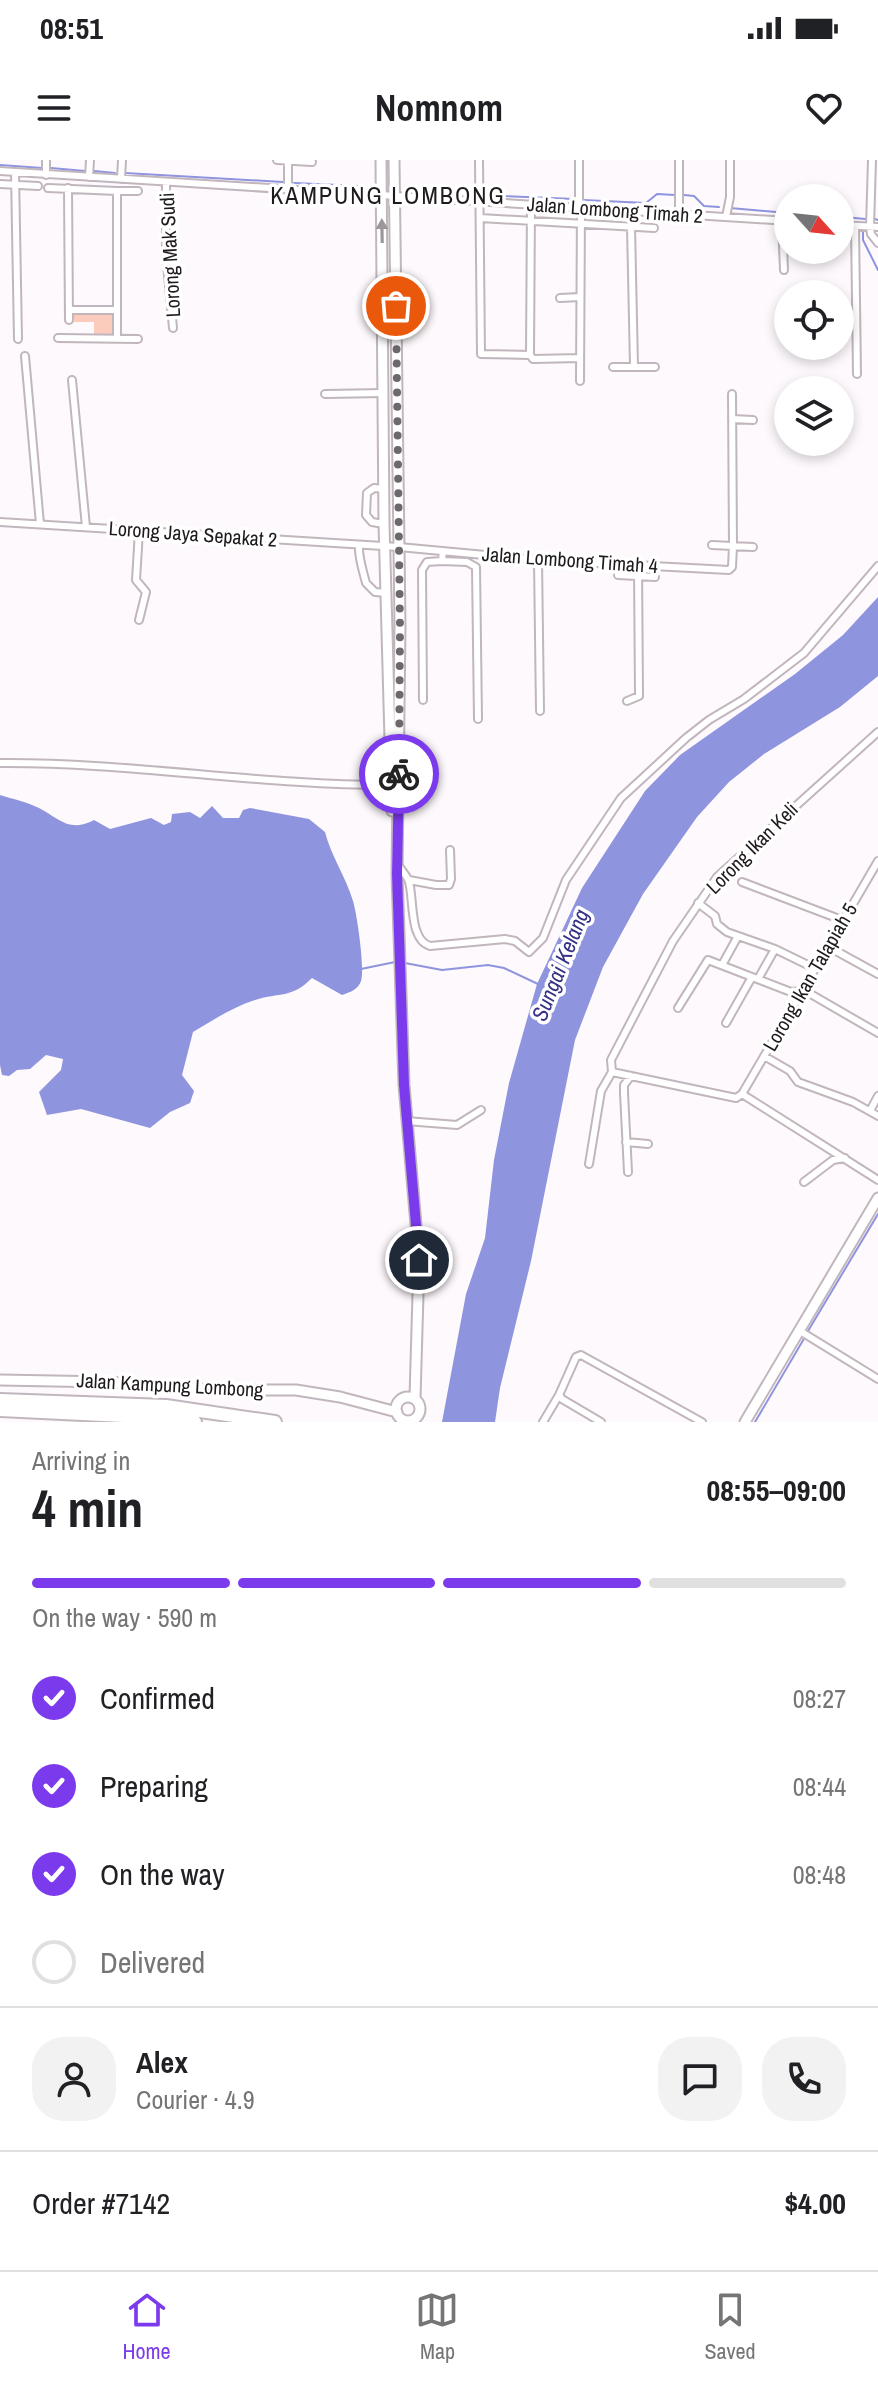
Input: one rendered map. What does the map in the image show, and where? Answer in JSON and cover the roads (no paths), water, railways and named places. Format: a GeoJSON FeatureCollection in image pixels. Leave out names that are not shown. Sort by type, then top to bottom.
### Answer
{"type":"FeatureCollection","features":[{"type":"Feature","properties":{"kind":"highway"},"geometry":{"type":"LineString","coordinates":[[0,1400],[166,1406],[275,1422]]}},
{"type":"Feature","properties":{"kind":"highway"},"geometry":{"type":"LineString","coordinates":[[0,1410],[195,1422]]}},
{"type":"Feature","properties":{"kind":"street"},"geometry":{"type":"LineString","coordinates":[[46,160],[46,175]]}},
{"type":"Feature","properties":{"kind":"street"},"geometry":{"type":"LineString","coordinates":[[89,177],[90,160]]}},
{"type":"Feature","properties":{"kind":"street"},"geometry":{"type":"LineString","coordinates":[[121,179],[122,160]]}},
{"type":"Feature","properties":{"kind":"street"},"geometry":{"type":"LineString","coordinates":[[277,160],[312,162]]}},
{"type":"Feature","properties":{"kind":"street"},"geometry":{"type":"LineString","coordinates":[[288,160],[288,189]]}},
{"type":"Feature","properties":{"kind":"street"},"geometry":{"type":"LineString","coordinates":[[381,160],[384,524],[397,874]]}},
{"type":"Feature","properties":{"kind":"street"},"geometry":{"type":"LineString","coordinates":[[394,160],[399,547],[395,785],[397,874],[406,1121],[419,1260],[414,1370],[402,1408],[410,1421],[422,1418],[419,1403],[402,1408]]}},
{"type":"Feature","properties":{"kind":"street"},"geometry":{"type":"LineString","coordinates":[[479,160],[481,354],[530,355],[533,359],[580,358]]}},
{"type":"Feature","properties":{"kind":"street"},"geometry":{"type":"LineString","coordinates":[[579,160],[580,381]]}},
{"type":"Feature","properties":{"kind":"street"},"geometry":{"type":"LineString","coordinates":[[679,160],[679,214]]}},
{"type":"Feature","properties":{"kind":"street"},"geometry":{"type":"LineString","coordinates":[[726,217],[730,197],[730,160]]}},
{"type":"Feature","properties":{"kind":"street"},"geometry":{"type":"LineString","coordinates":[[872,160],[870,227],[878,243]]}},
{"type":"Feature","properties":{"kind":"street","name":"Jalan Lombong Timah 2"},"geometry":{"type":"LineString","coordinates":[[0,171],[774,220]]}},
{"type":"Feature","properties":{"kind":"street"},"geometry":{"type":"LineString","coordinates":[[15,173],[18,339]]}},
{"type":"Feature","properties":{"kind":"street"},"geometry":{"type":"LineString","coordinates":[[68,176],[69,320]]}},
{"type":"Feature","properties":{"kind":"street","name":"Lorong Mak Sudi"},"geometry":{"type":"LineString","coordinates":[[166,182],[166,254],[173,328]]}},
{"type":"Feature","properties":{"kind":"street"},"geometry":{"type":"LineString","coordinates":[[0,184],[38,186]]}},
{"type":"Feature","properties":{"kind":"street"},"geometry":{"type":"LineString","coordinates":[[48,188],[138,191]]}},
{"type":"Feature","properties":{"kind":"street"},"geometry":{"type":"LineString","coordinates":[[117,191],[117,338]]}},
{"type":"Feature","properties":{"kind":"street"},"geometry":{"type":"LineString","coordinates":[[530,355],[531,204]]}},
{"type":"Feature","properties":{"kind":"street"},"geometry":{"type":"LineString","coordinates":[[480,218],[654,228]]}},
{"type":"Feature","properties":{"kind":"street"},"geometry":{"type":"LineString","coordinates":[[631,226],[634,367]]}},
{"type":"Feature","properties":{"kind":"street"},"geometry":{"type":"LineString","coordinates":[[857,374],[855,226],[878,227]]}},
{"type":"Feature","properties":{"kind":"street"},"geometry":{"type":"LineString","coordinates":[[784,264],[784,270]]}},
{"type":"Feature","properties":{"kind":"street"},"geometry":{"type":"LineString","coordinates":[[560,298],[580,297]]}},
{"type":"Feature","properties":{"kind":"street"},"geometry":{"type":"LineString","coordinates":[[69,310],[117,310]]}},
{"type":"Feature","properties":{"kind":"street"},"geometry":{"type":"LineString","coordinates":[[58,338],[138,339]]}},
{"type":"Feature","properties":{"kind":"street"},"geometry":{"type":"LineString","coordinates":[[25,356],[40,524]]}},
{"type":"Feature","properties":{"kind":"street"},"geometry":{"type":"LineString","coordinates":[[613,367],[655,367]]}},
{"type":"Feature","properties":{"kind":"street"},"geometry":{"type":"LineString","coordinates":[[72,380],[86,527]]}},
{"type":"Feature","properties":{"kind":"street"},"geometry":{"type":"LineString","coordinates":[[325,394],[384,393]]}},
{"type":"Feature","properties":{"kind":"street"},"geometry":{"type":"LineString","coordinates":[[732,394],[733,546]]}},
{"type":"Feature","properties":{"kind":"street"},"geometry":{"type":"LineString","coordinates":[[732,419],[753,420]]}},
{"type":"Feature","properties":{"kind":"street"},"geometry":{"type":"LineString","coordinates":[[384,524],[372,522],[366,515],[367,493],[374,488],[385,489]]}},
{"type":"Feature","properties":{"kind":"street","name":"Lorong Jaya Sepakat 2"},"geometry":{"type":"LineString","coordinates":[[0,522],[385,546]]}},
{"type":"Feature","properties":{"kind":"street"},"geometry":{"type":"LineString","coordinates":[[139,531],[136,580],[146,592],[145,607],[139,620]]}},
{"type":"Feature","properties":{"kind":"street"},"geometry":{"type":"LineString","coordinates":[[359,545],[366,583],[378,593],[386,593]]}},
{"type":"Feature","properties":{"kind":"street"},"geometry":{"type":"LineString","coordinates":[[712,545],[753,547]]}},
{"type":"Feature","properties":{"kind":"street","name":"Jalan Lombong Timah 4"},"geometry":{"type":"LineString","coordinates":[[385,546],[538,560],[729,570],[732,567],[733,546]]}},
{"type":"Feature","properties":{"kind":"street"},"geometry":{"type":"LineString","coordinates":[[442,561],[443,551]]}},
{"type":"Feature","properties":{"kind":"street"},"geometry":{"type":"LineString","coordinates":[[538,560],[540,711]]}},
{"type":"Feature","properties":{"kind":"street"},"geometry":{"type":"LineString","coordinates":[[423,700],[422,570],[427,562],[467,562],[476,567],[478,719]]}},
{"type":"Feature","properties":{"kind":"street"},"geometry":{"type":"LineString","coordinates":[[627,701],[639,696],[638,565]]}},
{"type":"Feature","properties":{"kind":"street"},"geometry":{"type":"LineString","coordinates":[[398,862],[409,880],[411,907],[419,939],[424,944],[505,939],[515,941],[529,952],[543,938],[566,880],[621,798],[686,738],[804,653],[878,566]]}},
{"type":"Feature","properties":{"kind":"street"},"geometry":{"type":"LineString","coordinates":[[618,575],[655,577]]}},
{"type":"Feature","properties":{"kind":"street","name":"Lorong Ikan Keli"},"geometry":{"type":"LineString","coordinates":[[589,1164],[601,1091],[612,1072],[611,1060],[673,941],[698,903],[717,877],[878,732]]}},
{"type":"Feature","properties":{"kind":"street"},"geometry":{"type":"LineString","coordinates":[[0,763],[395,785]]}},
{"type":"Feature","properties":{"kind":"street"},"geometry":{"type":"LineString","coordinates":[[409,880],[449,885],[450,850]]}},
{"type":"Feature","properties":{"kind":"street","name":"Lorong Ikan Talapiah 5"},"geometry":{"type":"LineString","coordinates":[[742,1094],[878,861]]}},
{"type":"Feature","properties":{"kind":"street"},"geometry":{"type":"LineString","coordinates":[[742,882],[842,920]]}},
{"type":"Feature","properties":{"kind":"street"},"geometry":{"type":"LineString","coordinates":[[698,903],[715,916],[717,924],[727,932],[775,949],[814,968]]}},
{"type":"Feature","properties":{"kind":"street"},"geometry":{"type":"LineString","coordinates":[[722,965],[738,936]]}},
{"type":"Feature","properties":{"kind":"street"},"geometry":{"type":"LineString","coordinates":[[827,946],[878,974]]}},
{"type":"Feature","properties":{"kind":"street"},"geometry":{"type":"LineString","coordinates":[[726,1023],[775,949]]}},
{"type":"Feature","properties":{"kind":"street"},"geometry":{"type":"LineString","coordinates":[[678,1008],[705,963],[713,960],[791,992],[801,990],[878,1033]]}},
{"type":"Feature","properties":{"kind":"street"},"geometry":{"type":"LineString","coordinates":[[764,1056],[790,1071],[798,1082],[878,1116]]}},
{"type":"Feature","properties":{"kind":"street"},"geometry":{"type":"LineString","coordinates":[[612,1072],[736,1098],[742,1094],[878,1180]]}},
{"type":"Feature","properties":{"kind":"street"},"geometry":{"type":"LineString","coordinates":[[628,1172],[624,1085],[631,1076]]}},
{"type":"Feature","properties":{"kind":"street"},"geometry":{"type":"LineString","coordinates":[[870,1111],[878,1096]]}},
{"type":"Feature","properties":{"kind":"street"},"geometry":{"type":"LineString","coordinates":[[406,1121],[457,1125],[481,1110]]}},
{"type":"Feature","properties":{"kind":"street"},"geometry":{"type":"LineString","coordinates":[[626,1142],[648,1144]]}},
{"type":"Feature","properties":{"kind":"street"},"geometry":{"type":"LineString","coordinates":[[804,1182],[833,1160],[845,1158]]}},
{"type":"Feature","properties":{"kind":"street"},"geometry":{"type":"LineString","coordinates":[[745,1422],[804,1333],[877,1202]]}},
{"type":"Feature","properties":{"kind":"street"},"geometry":{"type":"LineString","coordinates":[[804,1333],[878,1379]]}},
{"type":"Feature","properties":{"kind":"street"},"geometry":{"type":"LineString","coordinates":[[543,1422],[576,1357],[581,1355],[702,1422]]}},
{"type":"Feature","properties":{"kind":"street","name":"Jalan Kampung Lombong"},"geometry":{"type":"LineString","coordinates":[[0,1380],[108,1382],[213,1390],[296,1390],[402,1408]]}},
{"type":"Feature","properties":{"kind":"street"},"geometry":{"type":"LineString","coordinates":[[559,1395],[596,1421]]}},
{"type":"Feature","properties":{"kind":"water","name":"Sungai Kelang"},"geometry":{"type":"Polygon","coordinates":[[[878,597],[878,676],[840,707],[764,754],[729,782],[697,817],[643,894],[603,967],[575,1040],[495,1422],[442,1422],[466,1294],[485,1238],[494,1160],[509,1083],[537,984],[582,888],[645,791],[680,755],[795,674],[843,635],[878,597]]]}},
{"type":"Feature","properties":{"kind":"water"},"geometry":{"type":"Polygon","coordinates":[[[0,795],[34,806],[71,825],[94,820],[110,829],[151,818],[164,825],[171,822],[172,814],[190,812],[200,818],[212,806],[223,818],[239,818],[243,810],[250,808],[309,819],[325,832],[353,901],[361,954],[360,984],[342,995],[312,978],[291,992],[239,1006],[193,1032],[182,1075],[194,1091],[190,1103],[170,1112],[150,1128],[81,1109],[47,1115],[39,1092],[61,1070],[63,1059],[46,1055],[30,1069],[17,1070],[9,1076],[2,1075],[0,1065],[0,795]]]}},
{"type":"Feature","properties":{"kind":"waterway"},"geometry":{"type":"LineString","coordinates":[[0,165],[42,168]]}},
{"type":"Feature","properties":{"kind":"waterway"},"geometry":{"type":"LineString","coordinates":[[51,168],[85,171]]}},
{"type":"Feature","properties":{"kind":"waterway"},"geometry":{"type":"LineString","coordinates":[[94,171],[115,173]]}},
{"type":"Feature","properties":{"kind":"waterway"},"geometry":{"type":"LineString","coordinates":[[125,173],[283,182]]}},
{"type":"Feature","properties":{"kind":"waterway"},"geometry":{"type":"LineString","coordinates":[[294,183],[360,186]]}},
{"type":"Feature","properties":{"kind":"waterway"},"geometry":{"type":"LineString","coordinates":[[448,193],[455,189],[475,191]]}},
{"type":"Feature","properties":{"kind":"waterway"},"geometry":{"type":"LineString","coordinates":[[407,190],[436,192]]}},
{"type":"Feature","properties":{"kind":"waterway"},"geometry":{"type":"LineString","coordinates":[[483,191],[499,192],[504,196],[574,199]]}},
{"type":"Feature","properties":{"kind":"waterway"},"geometry":{"type":"LineString","coordinates":[[583,200],[646,203],[657,194],[675,195]]}},
{"type":"Feature","properties":{"kind":"waterway"},"geometry":{"type":"LineString","coordinates":[[684,195],[694,196],[704,206],[719,207]]}},
{"type":"Feature","properties":{"kind":"waterway"},"geometry":{"type":"LineString","coordinates":[[730,208],[774,212]]}},
{"type":"Feature","properties":{"kind":"waterway"},"geometry":{"type":"LineString","coordinates":[[854,218],[865,219]]}},
{"type":"Feature","properties":{"kind":"waterway"},"geometry":{"type":"LineString","coordinates":[[863,232],[863,240],[878,270]]}},
{"type":"Feature","properties":{"kind":"waterway"},"geometry":{"type":"LineString","coordinates":[[361,969],[395,962]]}},
{"type":"Feature","properties":{"kind":"waterway","name":"Sungai Kelang"},"geometry":{"type":"LineString","coordinates":[[405,963],[442,970],[488,965],[504,968],[538,984]]}},
{"type":"Feature","properties":{"kind":"waterway"},"geometry":{"type":"LineString","coordinates":[[808,1331],[878,1214]]}},
{"type":"Feature","properties":{"kind":"waterway"},"geometry":{"type":"LineString","coordinates":[[755,1422],[805,1337]]}},
{"type":"Feature","properties":{"kind":"district","name":"KAMPUNG LOMBONG"},"geometry":{"type":"Point","coordinates":[388,196]}}]}
